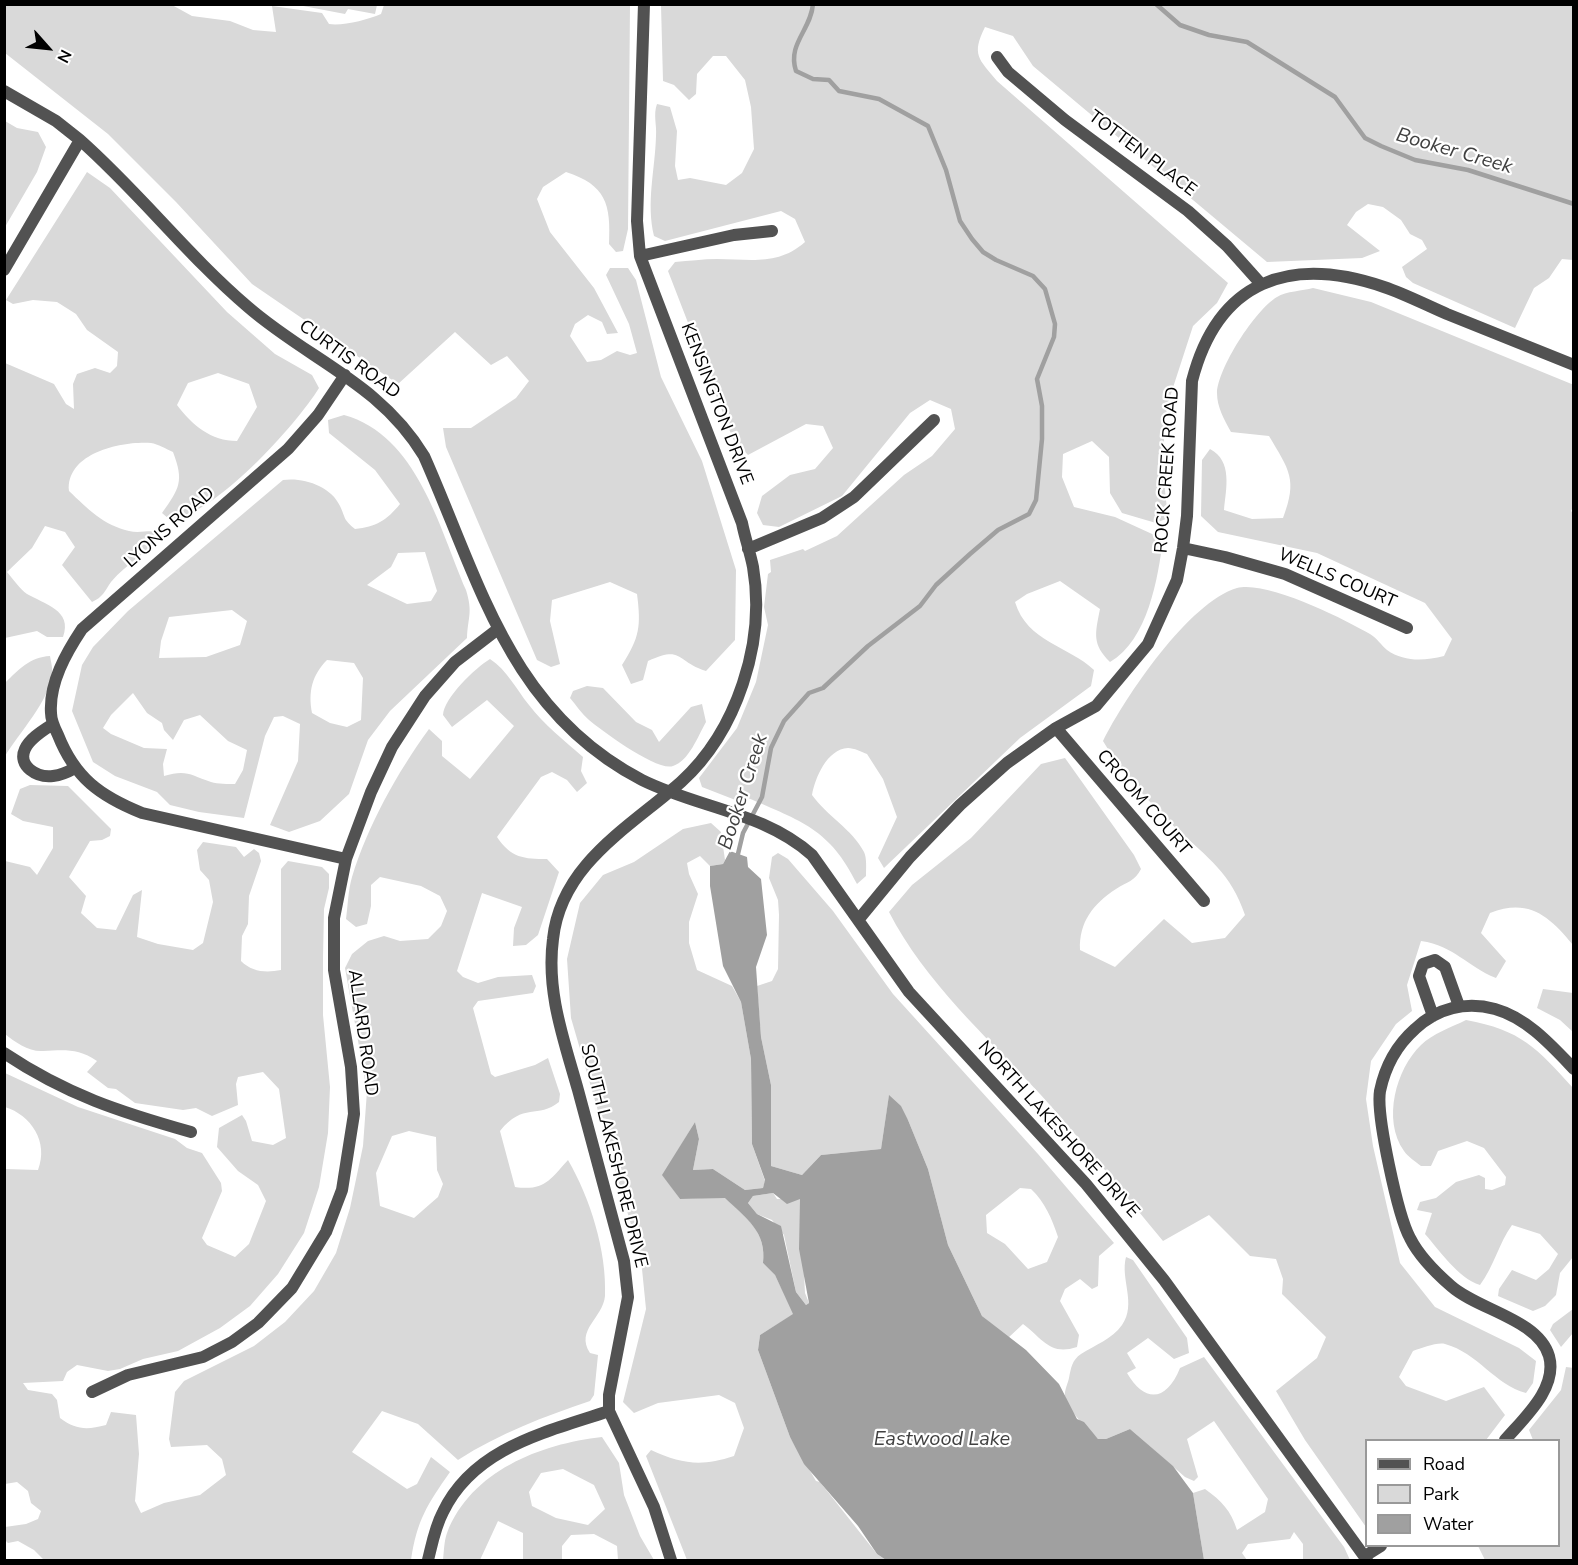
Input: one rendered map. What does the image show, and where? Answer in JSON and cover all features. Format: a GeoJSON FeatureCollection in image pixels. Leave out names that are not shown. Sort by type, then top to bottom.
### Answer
{"type":"FeatureCollection","features":[{"type":"Feature","properties":{"kind":"street","name":"KENSINGTON DRIVE"},"geometry":{"type":"LineString","coordinates":[[644,4],[637,221],[640,256],[738,513],[753,569],[753,633],[741,691],[727,725],[707,753],[681,782],[668,792]]}},
{"type":"Feature","properties":{"kind":"street","name":"TOTTEN PLACE"},"geometry":{"type":"LineString","coordinates":[[997,57],[1008,72],[1065,120],[1188,211],[1227,246],[1262,284]]}},
{"type":"Feature","properties":{"kind":"street","name":"CURTIS ROAD"},"geometry":{"type":"LineString","coordinates":[[4,91],[56,121],[80,140],[233,295],[269,324],[345,375],[391,411],[409,431],[424,456],[498,629],[512,658],[535,692],[559,718],[610,760],[668,792]]}},
{"type":"Feature","properties":{"kind":"street"},"geometry":{"type":"LineString","coordinates":[[4,270],[80,140]]}},
{"type":"Feature","properties":{"kind":"street"},"geometry":{"type":"LineString","coordinates":[[640,256],[734,235],[772,231]]}},
{"type":"Feature","properties":{"kind":"street","name":"ROCK CREEK ROAD"},"geometry":{"type":"LineString","coordinates":[[859,919],[910,857],[960,806],[1007,763],[1056,728],[1096,706],[1148,644],[1177,580],[1183,548],[1187,516],[1192,381],[1197,361],[1208,336],[1229,309],[1250,290],[1280,276],[1313,273],[1348,278],[1385,287],[1574,365]]}},
{"type":"Feature","properties":{"kind":"street","name":"LYONS ROAD"},"geometry":{"type":"LineString","coordinates":[[345,375],[318,415],[288,449],[82,629],[68,650],[56,680],[51,714],[53,724],[81,777],[111,801],[142,813],[346,859]]}},
{"type":"Feature","properties":{"kind":"street"},"geometry":{"type":"LineString","coordinates":[[748,549],[822,518],[854,498],[933,420]]}},
{"type":"Feature","properties":{"kind":"street","name":"WELLS COURT"},"geometry":{"type":"LineString","coordinates":[[1183,548],[1285,574],[1407,628]]}},
{"type":"Feature","properties":{"kind":"street","name":"ALLARD ROAD"},"geometry":{"type":"LineString","coordinates":[[92,1392],[128,1375],[203,1357],[232,1342],[258,1323],[292,1288],[326,1232],[342,1190],[354,1114],[351,1067],[334,970],[334,918],[346,859],[371,792],[392,747],[425,696],[455,662],[498,629]]}},
{"type":"Feature","properties":{"kind":"street"},"geometry":{"type":"LineString","coordinates":[[53,724],[30,742],[26,748],[24,761],[27,768],[43,776],[63,774],[75,768]]}},
{"type":"Feature","properties":{"kind":"street","name":"CROOM COURT"},"geometry":{"type":"LineString","coordinates":[[1056,728],[1204,901]]}},
{"type":"Feature","properties":{"kind":"street","name":"NORTH LAKESHORE DRIVE"},"geometry":{"type":"LineString","coordinates":[[668,792],[737,813],[769,826],[799,844],[812,855],[909,992],[1086,1184],[1164,1280],[1366,1558]]}},
{"type":"Feature","properties":{"kind":"street","name":"SOUTH LAKESHORE DRIVE"},"geometry":{"type":"LineString","coordinates":[[609,1411],[609,1395],[628,1297],[624,1261],[552,992],[553,939],[565,897],[588,864],[624,827],[668,792]]}},
{"type":"Feature","properties":{"kind":"street"},"geometry":{"type":"LineString","coordinates":[[1433,1016],[1419,976],[1423,964],[1429,961],[1435,960],[1445,967],[1459,1006]]}},
{"type":"Feature","properties":{"kind":"street"},"geometry":{"type":"LineString","coordinates":[[1506,1439],[1547,1386],[1552,1370],[1549,1354],[1543,1342],[1531,1330],[1453,1288],[1425,1260],[1409,1237],[1383,1131],[1380,1093],[1389,1065],[1406,1037],[1425,1019],[1459,1006],[1488,1007],[1516,1017],[1544,1039],[1574,1068]]}},
{"type":"Feature","properties":{"kind":"street"},"geometry":{"type":"LineString","coordinates":[[4,1053],[47,1079],[88,1099],[120,1112],[191,1132]]}},
{"type":"Feature","properties":{"kind":"street"},"geometry":{"type":"LineString","coordinates":[[428,1560],[443,1511],[458,1488],[477,1468],[497,1452],[519,1441],[609,1411],[654,1507],[671,1560]]}},
{"type":"Feature","properties":{"kind":"street"},"geometry":{"type":"LineString","coordinates":[[1366,1558],[1379,1547]]}},
{"type":"Feature","properties":{"kind":"green space"},"geometry":{"type":"Polygon","coordinates":[[[4,5],[172,5],[192,16],[230,21],[253,30],[276,32],[272,6],[322,13],[329,24],[341,24],[381,14],[384,5],[630,5],[628,229],[623,251],[616,252],[609,244],[607,207],[598,190],[590,183],[566,172],[543,187],[537,199],[550,232],[594,288],[618,333],[607,334],[602,322],[588,315],[575,324],[570,336],[587,362],[601,360],[617,351],[630,355],[637,353],[629,324],[606,275],[610,268],[628,268],[636,280],[661,377],[702,461],[736,570],[735,640],[706,671],[674,654],[667,654],[648,661],[643,680],[631,684],[622,665],[638,631],[637,594],[610,582],[552,600],[550,621],[560,664],[551,667],[537,660],[446,447],[443,428],[471,428],[516,398],[529,381],[507,356],[491,365],[455,332],[398,384],[252,284],[176,202],[108,134],[5,53],[4,5]]]}},
{"type":"Feature","properties":{"kind":"green space"},"geometry":{"type":"Polygon","coordinates":[[[298,5],[377,5],[375,14],[348,9],[345,14],[298,5]]]}},
{"type":"Feature","properties":{"kind":"green space"},"geometry":{"type":"Polygon","coordinates":[[[661,5],[1573,5],[1573,260],[1562,259],[1549,278],[1534,288],[1515,328],[1413,283],[1406,277],[1402,267],[1427,249],[1422,240],[1410,234],[1401,220],[1383,207],[1368,204],[1356,212],[1347,225],[1380,251],[1362,258],[1267,262],[1033,66],[1013,36],[985,27],[978,44],[979,56],[997,81],[1228,283],[1217,303],[1193,326],[1167,406],[1162,463],[1168,518],[1156,523],[1122,513],[1110,493],[1109,457],[1092,441],[1063,454],[1062,477],[1074,507],[1115,517],[1163,539],[1149,607],[1134,639],[1110,662],[1100,650],[1096,638],[1100,609],[1060,581],[1027,594],[1015,602],[1029,626],[1039,635],[1094,670],[1091,686],[1020,738],[884,868],[878,858],[897,817],[883,779],[867,754],[848,748],[834,753],[819,773],[812,795],[853,836],[864,852],[866,876],[857,884],[836,851],[812,829],[784,813],[748,798],[743,797],[738,801],[702,787],[699,778],[737,728],[756,682],[768,625],[764,607],[768,574],[771,572],[770,560],[803,549],[805,551],[837,536],[904,475],[932,456],[955,429],[951,409],[930,400],[910,413],[842,496],[779,527],[763,525],[757,513],[762,496],[790,475],[815,469],[833,448],[823,426],[806,424],[748,455],[733,439],[668,271],[675,262],[774,258],[795,250],[805,242],[795,219],[781,211],[665,241],[654,236],[651,199],[657,104],[670,107],[677,131],[675,166],[678,180],[690,178],[726,185],[742,173],[754,149],[751,107],[745,80],[726,56],[713,56],[697,74],[696,94],[689,100],[674,85],[663,81],[661,5]]]}},
{"type":"Feature","properties":{"kind":"green space"},"geometry":{"type":"Polygon","coordinates":[[[5,121],[17,128],[38,132],[46,147],[37,172],[5,227],[5,121]]]}},
{"type":"Feature","properties":{"kind":"green space"},"geometry":{"type":"Polygon","coordinates":[[[87,172],[110,188],[227,312],[275,354],[312,375],[319,388],[292,424],[252,467],[207,504],[187,515],[169,519],[162,513],[173,497],[179,477],[173,452],[159,445],[139,443],[111,447],[98,452],[76,467],[70,478],[69,491],[96,516],[111,525],[129,531],[162,533],[150,547],[117,575],[101,596],[92,602],[62,565],[75,547],[65,532],[45,526],[32,548],[7,572],[27,594],[60,614],[64,620],[63,637],[47,637],[37,631],[5,638],[5,363],[54,384],[66,404],[74,409],[73,384],[77,374],[95,368],[110,373],[117,366],[118,352],[87,330],[76,314],[57,302],[33,300],[13,304],[6,300],[87,172]],[[218,373],[188,383],[177,405],[189,419],[211,435],[237,441],[257,407],[249,384],[218,373]]]}},
{"type":"Feature","properties":{"kind":"green space"},"geometry":{"type":"Polygon","coordinates":[[[1313,288],[1371,302],[1574,385],[1574,505],[1571,511],[1574,514],[1573,945],[1555,926],[1537,912],[1516,908],[1490,913],[1481,933],[1506,961],[1496,978],[1443,947],[1421,941],[1407,985],[1412,1011],[1396,1024],[1371,1061],[1366,1099],[1373,1146],[1400,1263],[1435,1307],[1519,1348],[1536,1361],[1533,1383],[1526,1393],[1515,1389],[1467,1354],[1445,1344],[1413,1351],[1399,1377],[1406,1386],[1446,1401],[1484,1387],[1505,1415],[1487,1439],[1365,1439],[1365,1526],[1305,1440],[1276,1391],[1317,1358],[1326,1337],[1282,1294],[1283,1279],[1276,1259],[1250,1256],[1209,1215],[1163,1241],[1056,1112],[958,1008],[920,962],[889,912],[912,885],[971,838],[1041,764],[1065,758],[1134,855],[1141,869],[1133,879],[1116,889],[1094,908],[1082,931],[1080,950],[1115,967],[1164,919],[1192,943],[1225,938],[1245,915],[1233,888],[1217,867],[1147,799],[1103,741],[1126,700],[1160,653],[1179,631],[1218,597],[1237,588],[1250,587],[1285,595],[1342,619],[1375,637],[1387,650],[1400,657],[1429,659],[1444,656],[1452,639],[1425,603],[1317,553],[1218,532],[1201,516],[1202,460],[1210,449],[1217,454],[1225,468],[1227,485],[1224,510],[1252,519],[1283,518],[1288,505],[1290,484],[1282,458],[1269,436],[1231,432],[1223,418],[1217,393],[1224,369],[1249,326],[1268,304],[1277,297],[1313,288]]]}},
{"type":"Feature","properties":{"kind":"green space"},"geometry":{"type":"Polygon","coordinates":[[[344,415],[369,426],[390,442],[408,463],[435,512],[466,590],[470,609],[467,638],[390,711],[368,740],[349,794],[320,821],[289,832],[270,825],[298,761],[300,724],[283,716],[274,717],[265,736],[244,818],[199,812],[170,805],[157,792],[115,776],[93,762],[72,711],[82,665],[93,647],[128,611],[283,480],[299,480],[323,488],[336,499],[347,521],[355,529],[380,522],[390,514],[400,504],[375,470],[329,433],[328,420],[344,415]],[[425,552],[398,553],[391,567],[367,585],[407,604],[431,601],[437,591],[425,552]],[[232,610],[169,617],[161,641],[159,658],[206,657],[240,645],[247,621],[232,610]],[[327,660],[312,684],[312,713],[330,723],[347,727],[361,720],[363,678],[354,663],[327,660]],[[133,693],[111,715],[103,728],[111,734],[144,748],[167,749],[163,764],[164,776],[183,773],[214,783],[235,784],[243,770],[247,750],[228,741],[200,715],[184,720],[173,740],[164,730],[162,723],[147,713],[133,693]]]}},
{"type":"Feature","properties":{"kind":"green space"},"geometry":{"type":"Polygon","coordinates":[[[50,656],[52,675],[46,695],[5,756],[5,683],[30,662],[50,656]]]}},
{"type":"Feature","properties":{"kind":"green space"},"geometry":{"type":"Polygon","coordinates":[[[490,659],[501,669],[541,719],[583,757],[581,771],[587,783],[577,792],[567,780],[552,772],[541,777],[497,837],[513,853],[525,858],[547,859],[559,872],[538,935],[526,945],[513,946],[514,928],[522,907],[482,893],[457,971],[463,977],[478,983],[498,977],[532,975],[536,986],[533,993],[478,1001],[473,1008],[491,1074],[495,1077],[535,1065],[548,1058],[560,1094],[559,1102],[551,1107],[516,1117],[500,1131],[515,1187],[540,1186],[556,1174],[568,1160],[590,1208],[600,1243],[605,1279],[603,1304],[586,1337],[586,1345],[590,1353],[598,1355],[594,1395],[590,1401],[522,1426],[458,1460],[418,1424],[382,1411],[352,1452],[407,1489],[417,1484],[431,1457],[450,1472],[424,1513],[416,1534],[411,1560],[44,1560],[34,1550],[18,1541],[8,1543],[5,1540],[5,1527],[26,1524],[38,1519],[41,1511],[31,1503],[28,1491],[17,1482],[5,1484],[5,1169],[38,1170],[41,1149],[30,1123],[23,1116],[5,1107],[5,1073],[78,1107],[175,1139],[187,1148],[202,1153],[221,1183],[222,1191],[202,1238],[207,1245],[235,1257],[249,1244],[266,1201],[258,1185],[238,1171],[217,1147],[219,1128],[242,1115],[252,1141],[273,1145],[286,1138],[279,1089],[263,1072],[238,1077],[236,1084],[238,1105],[212,1116],[196,1108],[183,1110],[135,1103],[116,1089],[108,1088],[87,1072],[97,1061],[90,1057],[71,1051],[33,1050],[5,1034],[5,861],[30,867],[37,875],[53,848],[53,827],[23,821],[11,814],[20,789],[30,785],[68,786],[111,829],[110,836],[102,840],[90,841],[69,877],[86,896],[81,913],[97,928],[116,930],[133,895],[142,890],[137,937],[158,944],[193,950],[203,943],[213,902],[209,880],[200,870],[197,850],[203,842],[236,847],[244,857],[254,849],[259,853],[261,861],[249,896],[248,924],[242,936],[241,961],[259,971],[281,970],[281,869],[288,861],[322,867],[329,874],[329,888],[324,909],[323,958],[323,1015],[330,1087],[328,1133],[319,1187],[304,1233],[278,1274],[250,1306],[220,1328],[178,1351],[143,1359],[120,1369],[108,1371],[77,1365],[67,1372],[63,1381],[23,1383],[28,1390],[52,1394],[57,1400],[60,1418],[77,1427],[93,1428],[106,1425],[111,1412],[136,1415],[139,1454],[135,1501],[141,1513],[164,1503],[200,1495],[226,1475],[222,1459],[207,1445],[171,1447],[169,1439],[175,1392],[184,1381],[254,1346],[285,1322],[314,1291],[336,1253],[350,1208],[363,1146],[367,1091],[345,968],[352,954],[368,941],[384,936],[400,941],[428,939],[441,926],[447,911],[440,896],[421,886],[380,877],[371,885],[371,906],[367,924],[356,927],[346,919],[351,882],[366,838],[384,800],[429,729],[442,741],[442,756],[470,779],[514,726],[487,700],[452,727],[443,715],[454,692],[490,659]],[[409,1131],[392,1136],[376,1173],[380,1206],[414,1218],[438,1197],[443,1184],[437,1170],[436,1137],[409,1131]]]}},
{"type":"Feature","properties":{"kind":"green space"},"geometry":{"type":"Polygon","coordinates":[[[587,686],[603,688],[636,722],[652,730],[659,742],[691,707],[702,704],[706,722],[684,759],[673,766],[655,763],[630,749],[586,718],[570,698],[573,691],[587,686]]]}},
{"type":"Feature","properties":{"kind":"green space"},"geometry":{"type":"Polygon","coordinates":[[[711,823],[721,832],[725,860],[723,864],[710,866],[700,856],[687,863],[698,894],[689,922],[689,943],[697,970],[732,986],[741,1002],[751,1059],[752,1144],[765,1181],[763,1188],[745,1190],[713,1169],[693,1170],[699,1139],[695,1122],[663,1175],[680,1199],[725,1197],[758,1234],[762,1243],[763,1263],[775,1275],[794,1314],[760,1335],[758,1350],[790,1437],[816,1481],[820,1482],[877,1554],[886,1560],[687,1560],[646,1456],[651,1450],[682,1461],[701,1463],[734,1456],[744,1428],[735,1403],[719,1395],[658,1403],[634,1413],[623,1402],[646,1309],[641,1259],[571,1018],[567,959],[580,903],[603,875],[634,862],[683,829],[711,823]]]}},
{"type":"Feature","properties":{"kind":"green space"},"geometry":{"type":"Polygon","coordinates":[[[778,853],[788,859],[833,911],[893,994],[1038,1154],[1114,1243],[1099,1256],[1098,1286],[1092,1289],[1080,1279],[1065,1289],[1060,1301],[1079,1335],[1077,1347],[1053,1348],[1023,1324],[1008,1338],[982,1316],[948,1245],[928,1169],[908,1120],[889,1096],[881,1149],[821,1155],[802,1175],[771,1166],[771,1085],[761,1037],[757,986],[772,981],[778,969],[778,900],[769,878],[772,857],[778,853]],[[1020,1188],[986,1215],[987,1233],[1005,1244],[1028,1269],[1047,1262],[1058,1237],[1048,1211],[1031,1189],[1020,1188]]]}},
{"type":"Feature","properties":{"kind":"green space"},"geometry":{"type":"Polygon","coordinates":[[[1543,989],[1573,993],[1573,1032],[1560,1020],[1537,1008],[1543,989]]]}},
{"type":"Feature","properties":{"kind":"green space"},"geometry":{"type":"Polygon","coordinates":[[[1466,1020],[1515,1035],[1549,1062],[1573,1088],[1573,1257],[1560,1273],[1556,1295],[1545,1306],[1533,1311],[1498,1296],[1499,1289],[1512,1270],[1536,1280],[1549,1269],[1558,1254],[1540,1234],[1512,1225],[1480,1285],[1464,1276],[1443,1256],[1425,1234],[1432,1213],[1417,1210],[1420,1202],[1436,1198],[1456,1182],[1479,1175],[1485,1178],[1485,1189],[1492,1190],[1505,1185],[1506,1177],[1484,1148],[1467,1141],[1438,1151],[1431,1166],[1421,1166],[1404,1151],[1397,1139],[1393,1110],[1395,1095],[1405,1067],[1412,1055],[1431,1037],[1466,1020]]]}},
{"type":"Feature","properties":{"kind":"green space"},"geometry":{"type":"Polygon","coordinates":[[[773,1193],[777,1199],[800,1199],[805,1293],[809,1303],[806,1305],[796,1292],[784,1235],[772,1220],[757,1214],[748,1203],[753,1196],[773,1193]]]}},
{"type":"Feature","properties":{"kind":"green space"},"geometry":{"type":"Polygon","coordinates":[[[1126,1257],[1133,1260],[1187,1338],[1189,1353],[1174,1359],[1148,1338],[1127,1353],[1136,1368],[1127,1373],[1134,1383],[1148,1394],[1162,1392],[1175,1379],[1180,1368],[1204,1357],[1344,1547],[1350,1560],[1303,1560],[1303,1544],[1294,1532],[1290,1539],[1248,1544],[1242,1553],[1247,1560],[1204,1560],[1193,1493],[1205,1489],[1216,1498],[1229,1512],[1237,1530],[1265,1512],[1268,1499],[1214,1421],[1187,1439],[1198,1477],[1194,1481],[1185,1477],[1130,1429],[1106,1439],[1098,1439],[1074,1414],[1065,1394],[1074,1362],[1078,1356],[1113,1334],[1126,1317],[1128,1300],[1126,1257]]]}},
{"type":"Feature","properties":{"kind":"green space"},"geometry":{"type":"Polygon","coordinates":[[[1573,1309],[1573,1333],[1561,1347],[1550,1330],[1553,1324],[1573,1309]]]}},
{"type":"Feature","properties":{"kind":"green space"},"geometry":{"type":"Polygon","coordinates":[[[1566,1367],[1574,1368],[1572,1560],[1485,1560],[1478,1547],[1560,1547],[1560,1439],[1533,1439],[1529,1430],[1561,1390],[1566,1367]]]}},
{"type":"Feature","properties":{"kind":"green space"},"geometry":{"type":"Polygon","coordinates":[[[602,1437],[619,1463],[624,1495],[640,1536],[654,1560],[618,1560],[617,1546],[594,1534],[571,1535],[562,1546],[562,1560],[523,1560],[523,1533],[498,1521],[480,1560],[443,1560],[446,1536],[458,1511],[490,1477],[532,1454],[602,1437]],[[563,1469],[541,1473],[529,1492],[532,1506],[556,1518],[588,1525],[605,1509],[594,1485],[563,1469]]]}},
{"type":"Feature","properties":{"kind":"water","name":"Eastwood Lake"},"geometry":{"type":"Polygon","coordinates":[[[730,851],[747,857],[748,867],[761,879],[767,935],[756,967],[761,1037],[771,1085],[771,1166],[802,1175],[821,1155],[881,1149],[889,1095],[901,1106],[908,1120],[928,1169],[948,1245],[982,1316],[1026,1350],[1059,1384],[1077,1419],[1084,1422],[1098,1439],[1106,1439],[1130,1429],[1173,1466],[1193,1493],[1204,1560],[886,1560],[877,1554],[858,1526],[804,1464],[790,1437],[758,1350],[760,1335],[793,1314],[775,1275],[763,1263],[762,1243],[758,1234],[747,1219],[725,1198],[680,1199],[662,1175],[695,1122],[699,1139],[693,1170],[713,1169],[745,1190],[763,1188],[765,1180],[752,1144],[751,1059],[741,1002],[723,966],[710,886],[710,866],[723,864],[730,851]],[[773,1193],[753,1196],[748,1203],[757,1214],[781,1226],[796,1292],[806,1305],[809,1303],[799,1249],[800,1199],[787,1204],[773,1193]]]}},
{"type":"Feature","properties":{"kind":"waterway","name":"Booker Creek"},"geometry":{"type":"LineString","coordinates":[[737,858],[743,833],[762,797],[771,748],[784,721],[809,693],[823,688],[868,646],[920,606],[936,585],[998,530],[1029,514],[1036,500],[1042,439],[1042,406],[1037,379],[1054,337],[1055,324],[1045,289],[1033,276],[983,252],[960,221],[946,170],[928,126],[879,99],[839,91],[829,80],[813,79],[796,71],[794,61],[797,45],[808,22],[813,4]]}},
{"type":"Feature","properties":{"kind":"waterway","name":"Booker Creek"},"geometry":{"type":"LineString","coordinates":[[1156,4],[1180,25],[1209,35],[1247,42],[1335,97],[1365,138],[1381,146],[1415,160],[1468,170],[1574,204]]}}]}
